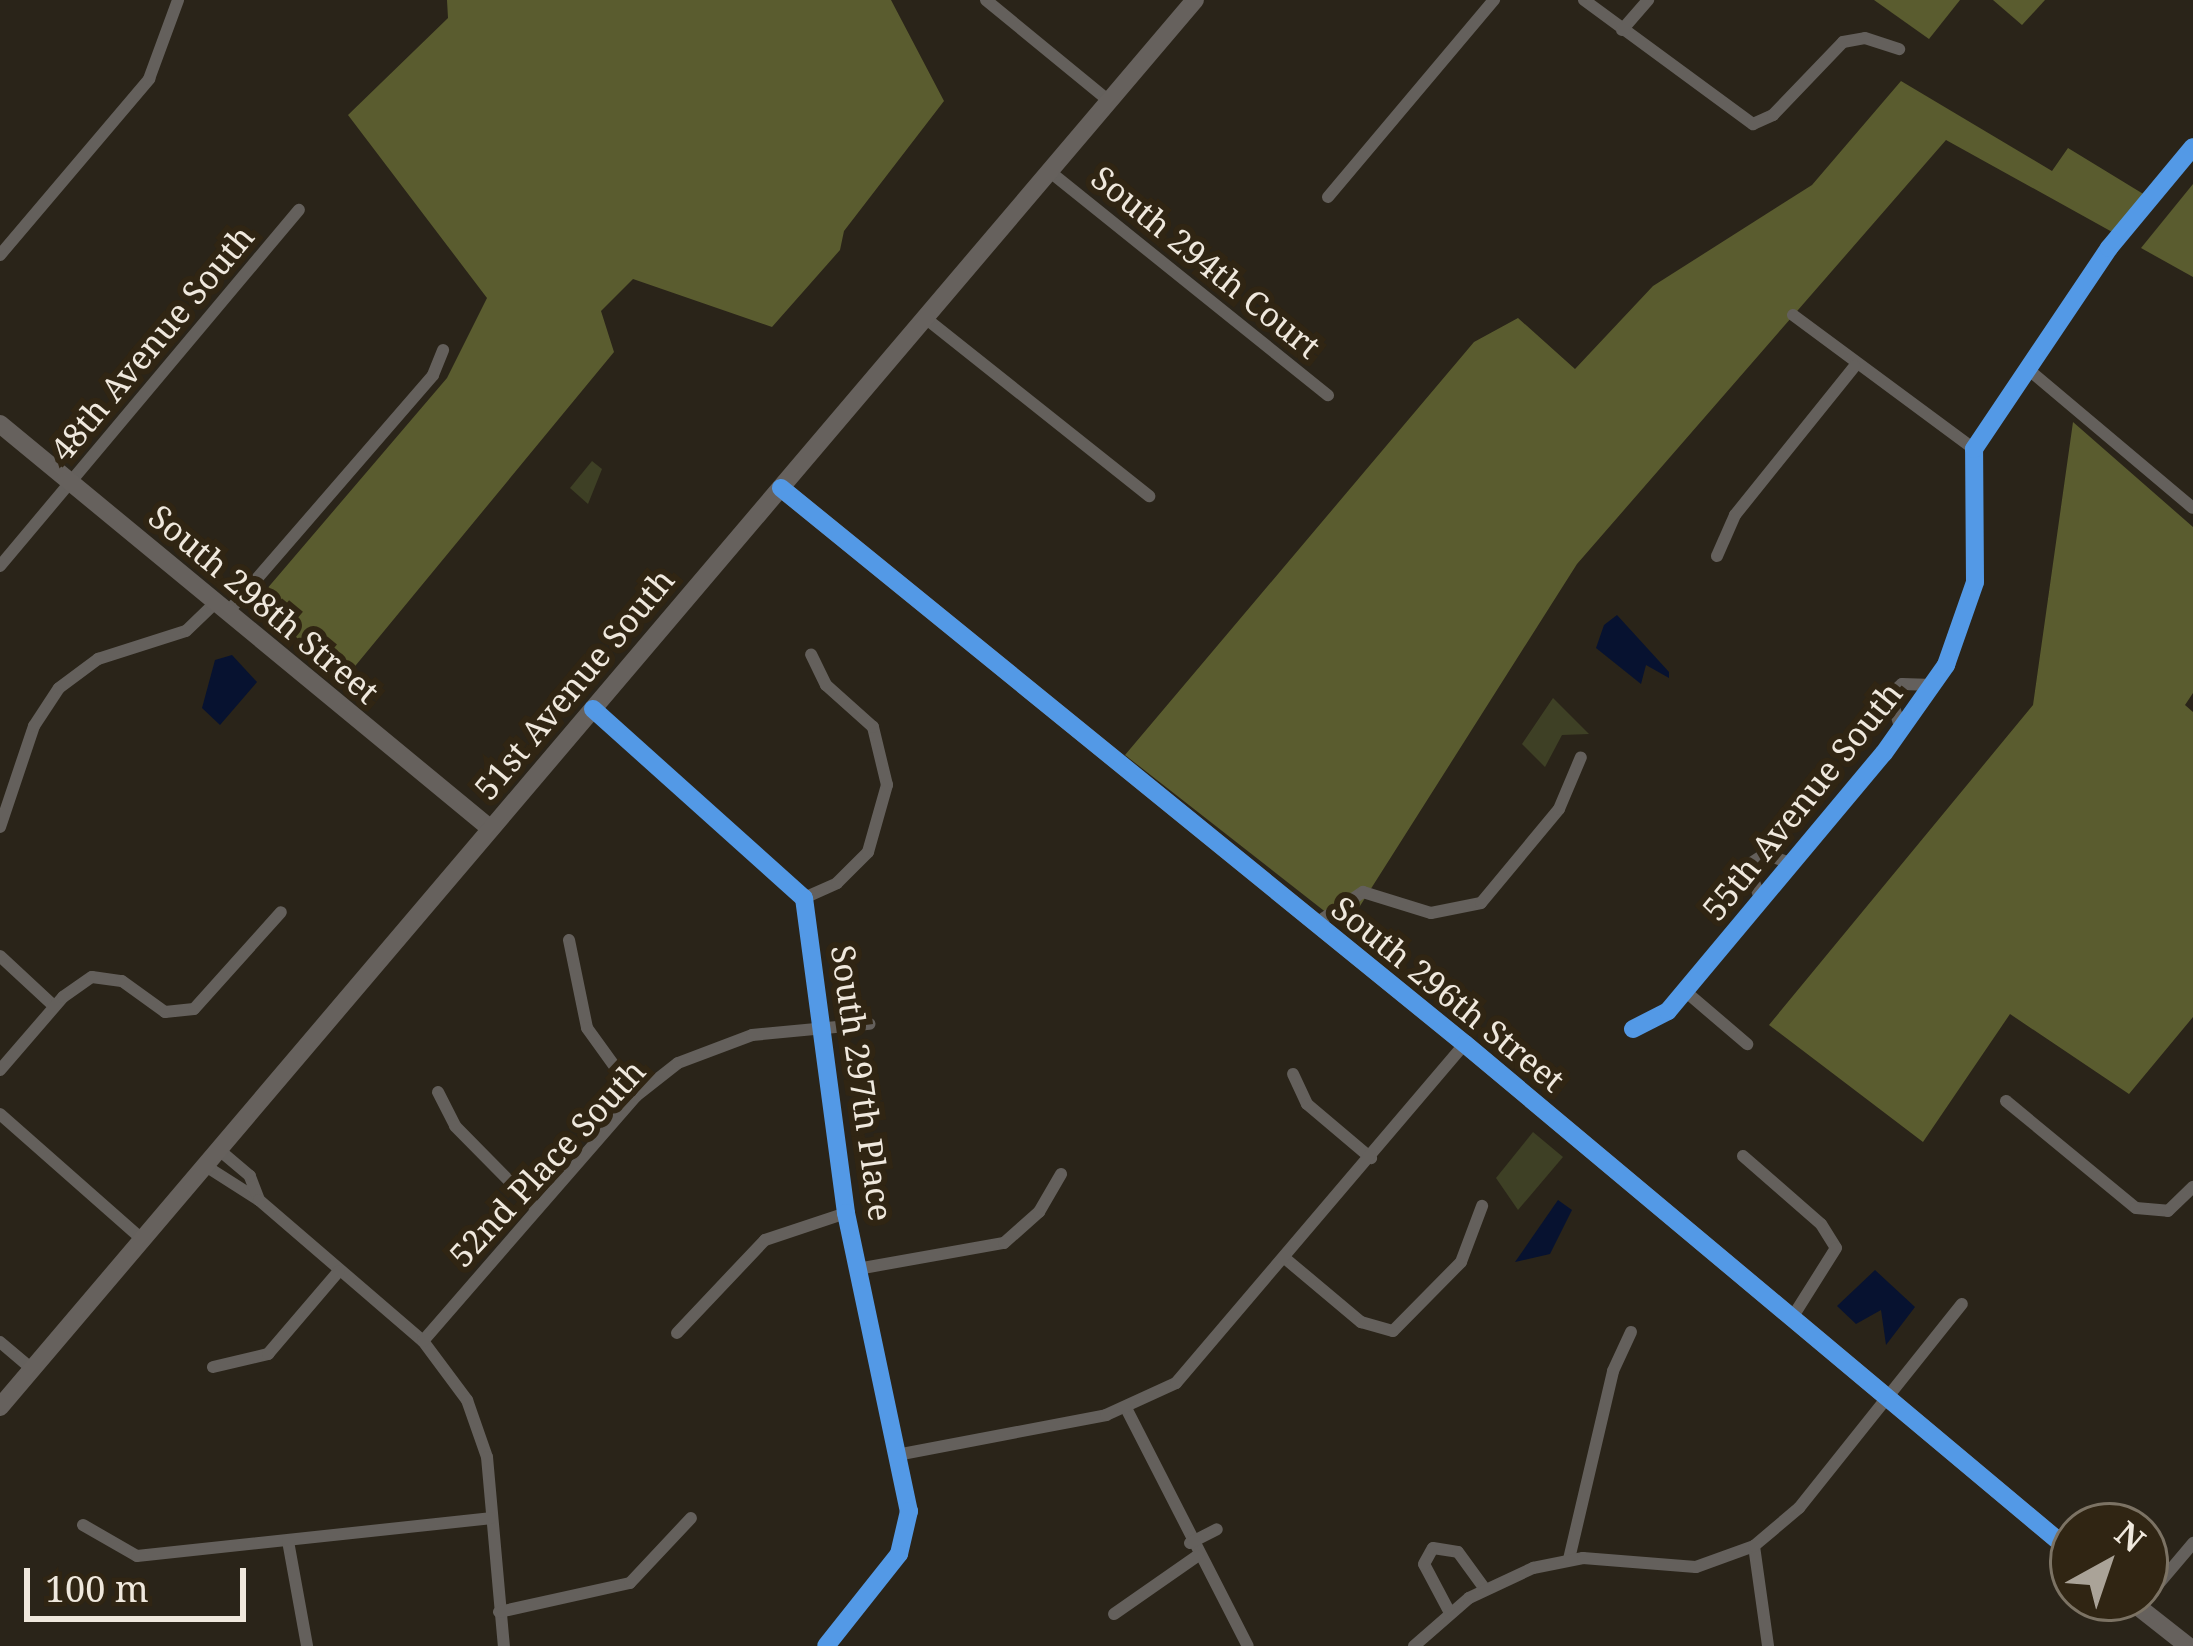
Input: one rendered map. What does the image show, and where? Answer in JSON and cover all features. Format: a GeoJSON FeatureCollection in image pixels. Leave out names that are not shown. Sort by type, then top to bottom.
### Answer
{"type":"FeatureCollection","features":[{"type":"Feature","properties":{"kind":"street"},"geometry":{"type":"LineString","coordinates":[[0,255],[148,79],[178,0]]}},
{"type":"Feature","properties":{"kind":"street"},"geometry":{"type":"LineString","coordinates":[[986,0],[1109,100]]}},
{"type":"Feature","properties":{"kind":"street","name":"51st Avenue South"},"geometry":{"type":"LineString","coordinates":[[0,1407],[1195,0]]}},
{"type":"Feature","properties":{"kind":"street"},"geometry":{"type":"LineString","coordinates":[[1328,197],[1494,0]]}},
{"type":"Feature","properties":{"kind":"street"},"geometry":{"type":"LineString","coordinates":[[1584,0],[1756,124],[1843,42],[1865,38],[1899,49]]}},
{"type":"Feature","properties":{"kind":"street"},"geometry":{"type":"LineString","coordinates":[[1622,30],[1648,0]]}},
{"type":"Feature","properties":{"kind":"street"},"geometry":{"type":"LineString","coordinates":[[1793,315],[1974,449],[2109,248],[2193,147]]}},
{"type":"Feature","properties":{"kind":"street","name":"South 294th Court"},"geometry":{"type":"LineString","coordinates":[[1049,171],[1328,394]]}},
{"type":"Feature","properties":{"kind":"street","name":"48th Avenue South"},"geometry":{"type":"LineString","coordinates":[[0,566],[299,210]]}},
{"type":"Feature","properties":{"kind":"street"},"geometry":{"type":"LineString","coordinates":[[924,317],[1149,496]]}},
{"type":"Feature","properties":{"kind":"street"},"geometry":{"type":"LineString","coordinates":[[0,827],[51,697],[98,659],[186,631],[222,607],[433,375],[442,350]]}},
{"type":"Feature","properties":{"kind":"street"},"geometry":{"type":"LineString","coordinates":[[1717,556],[1736,514],[1855,365]]}},
{"type":"Feature","properties":{"kind":"street"},"geometry":{"type":"LineString","coordinates":[[2029,370],[2193,508]]}},
{"type":"Feature","properties":{"kind":"street","name":"South 298th Street"},"geometry":{"type":"LineString","coordinates":[[0,424],[491,829]]}},
{"type":"Feature","properties":{"kind":"street","name":"55th Avenue South"},"geometry":{"type":"LineString","coordinates":[[1634,1029],[1656,1021],[1685,991],[1933,685],[1961,632],[1976,582],[1974,449]]}},
{"type":"Feature","properties":{"kind":"street","name":"South 296th Street"},"geometry":{"type":"LineString","coordinates":[[781,488],[1466,1044],[2049,1533]]}},
{"type":"Feature","properties":{"kind":"street"},"geometry":{"type":"LineString","coordinates":[[592,709],[804,898],[837,883],[868,852],[887,785],[873,727],[826,686],[811,654]]}},
{"type":"Feature","properties":{"kind":"street"},"geometry":{"type":"LineString","coordinates":[[1901,730],[1890,695],[1902,684],[1933,685]]}},
{"type":"Feature","properties":{"kind":"street"},"geometry":{"type":"LineString","coordinates":[[1315,924],[1363,892],[1431,913],[1481,903],[1559,809],[1581,757]]}},
{"type":"Feature","properties":{"kind":"street"},"geometry":{"type":"LineString","coordinates":[[1761,901],[1748,865],[1765,854],[1792,864]]}},
{"type":"Feature","properties":{"kind":"street","name":"South 297th Place"},"geometry":{"type":"LineString","coordinates":[[804,898],[826,1029],[847,1213],[902,1454],[909,1511],[899,1554],[826,1646]]}},
{"type":"Feature","properties":{"kind":"street"},"geometry":{"type":"LineString","coordinates":[[0,1070],[54,1006],[92,976],[122,981],[166,1012],[187,1013],[281,912]]}},
{"type":"Feature","properties":{"kind":"street"},"geometry":{"type":"LineString","coordinates":[[568,940],[587,1028],[636,1096]]}},
{"type":"Feature","properties":{"kind":"street"},"geometry":{"type":"LineString","coordinates":[[0,956],[54,1006]]}},
{"type":"Feature","properties":{"kind":"street"},"geometry":{"type":"LineString","coordinates":[[1685,991],[1747,1044]]}},
{"type":"Feature","properties":{"kind":"street","name":"52nd Place South"},"geometry":{"type":"LineString","coordinates":[[423,1341],[636,1096],[678,1063],[752,1035],[869,1024]]}},
{"type":"Feature","properties":{"kind":"street"},"geometry":{"type":"LineString","coordinates":[[902,1454],[1126,1408],[1176,1383],[1202,1359],[1466,1044]]}},
{"type":"Feature","properties":{"kind":"street"},"geometry":{"type":"LineString","coordinates":[[1293,1074],[1307,1104],[1371,1158]]}},
{"type":"Feature","properties":{"kind":"street"},"geometry":{"type":"LineString","coordinates":[[438,1092],[455,1126],[535,1208]]}},
{"type":"Feature","properties":{"kind":"street"},"geometry":{"type":"LineString","coordinates":[[2006,1101],[2136,1208],[2156,1213],[2193,1187]]}},
{"type":"Feature","properties":{"kind":"street"},"geometry":{"type":"LineString","coordinates":[[0,1114],[142,1239]]}},
{"type":"Feature","properties":{"kind":"street"},"geometry":{"type":"LineString","coordinates":[[218,1148],[250,1176],[260,1200]]}},
{"type":"Feature","properties":{"kind":"street"},"geometry":{"type":"LineString","coordinates":[[1743,1156],[1821,1224],[1836,1248],[1792,1318]]}},
{"type":"Feature","properties":{"kind":"street"},"geometry":{"type":"LineString","coordinates":[[204,1165],[260,1200],[423,1341],[476,1418],[504,1646]]}},
{"type":"Feature","properties":{"kind":"street"},"geometry":{"type":"LineString","coordinates":[[863,1268],[1004,1243],[1039,1212],[1061,1174]]}},
{"type":"Feature","properties":{"kind":"street"},"geometry":{"type":"LineString","coordinates":[[1286,1260],[1361,1322],[1394,1331],[1461,1262],[1482,1206]]}},
{"type":"Feature","properties":{"kind":"street"},"geometry":{"type":"LineString","coordinates":[[677,1333],[765,1240],[847,1213]]}},
{"type":"Feature","properties":{"kind":"street"},"geometry":{"type":"LineString","coordinates":[[213,1367],[268,1354],[338,1271]]}},
{"type":"Feature","properties":{"kind":"street"},"geometry":{"type":"LineString","coordinates":[[1414,1646],[1485,1588],[1569,1559],[1670,1568],[1754,1546],[1799,1508],[1962,1304]]}},
{"type":"Feature","properties":{"kind":"street"},"geometry":{"type":"LineString","coordinates":[[1569,1559],[1613,1371],[1631,1332]]}},
{"type":"Feature","properties":{"kind":"street"},"geometry":{"type":"LineString","coordinates":[[0,1342],[32,1369]]}},
{"type":"Feature","properties":{"kind":"street"},"geometry":{"type":"LineString","coordinates":[[1126,1408],[1193,1550],[1248,1646]]}},
{"type":"Feature","properties":{"kind":"street"},"geometry":{"type":"LineString","coordinates":[[83,1526],[137,1556],[490,1518]]}},
{"type":"Feature","properties":{"kind":"street"},"geometry":{"type":"LineString","coordinates":[[499,1612],[630,1582],[691,1518]]}},
{"type":"Feature","properties":{"kind":"street"},"geometry":{"type":"LineString","coordinates":[[1114,1614],[1217,1529]]}},
{"type":"Feature","properties":{"kind":"street"},"geometry":{"type":"LineString","coordinates":[[288,1540],[307,1646]]}},
{"type":"Feature","properties":{"kind":"street"},"geometry":{"type":"LineString","coordinates":[[2169,1568],[2193,1544]]}},
{"type":"Feature","properties":{"kind":"street"},"geometry":{"type":"LineString","coordinates":[[1754,1546],[1768,1646]]}},
{"type":"Feature","properties":{"kind":"street"},"geometry":{"type":"LineString","coordinates":[[1450,1613],[1424,1564],[1433,1548],[1458,1552],[1485,1588]]}},
{"type":"Feature","properties":{"kind":"street"},"geometry":{"type":"LineString","coordinates":[[2157,1622],[2188,1646]]}},
{"type":"Feature","properties":{"kind":"green space"},"geometry":{"type":"Polygon","coordinates":[[[447,0],[891,0],[944,101],[844,231],[840,250],[772,327],[633,279],[601,311],[614,352],[342,682],[254,604],[447,378],[487,298],[348,115],[448,18],[447,0]]]}},
{"type":"Feature","properties":{"kind":"green space"},"geometry":{"type":"Polygon","coordinates":[[[1874,0],[1960,0],[1929,39],[1874,0]]]}},
{"type":"Feature","properties":{"kind":"green space"},"geometry":{"type":"Polygon","coordinates":[[[1993,0],[2045,0],[2022,25],[1993,0]]]}},
{"type":"Feature","properties":{"kind":"green space"},"geometry":{"type":"Polygon","coordinates":[[[1901,81],[2052,171],[2068,148],[2145,195],[2114,233],[1946,140],[1577,564],[1346,928],[1125,755],[1474,342],[1518,318],[1575,369],[1653,286],[1812,185],[1901,81]]]}},
{"type":"Feature","properties":{"kind":"green space"},"geometry":{"type":"Polygon","coordinates":[[[2193,184],[2193,277],[2141,248],[2193,184]]]}},
{"type":"Feature","properties":{"kind":"green space"},"geometry":{"type":"Polygon","coordinates":[[[2073,422],[2193,527],[2193,693],[2185,705],[2193,712],[2193,1017],[2129,1094],[2010,1014],[1923,1142],[1769,1025],[2033,705],[2073,422]]]}},
{"type":"Feature","properties":{"kind":"green space"},"geometry":{"type":"Polygon","coordinates":[[[592,461],[602,469],[588,504],[570,488],[592,461]]]}},
{"type":"Feature","properties":{"kind":"green space"},"geometry":{"type":"Polygon","coordinates":[[[1553,698],[1589,734],[1562,735],[1545,767],[1522,744],[1553,698]]]}},
{"type":"Feature","properties":{"kind":"green space"},"geometry":{"type":"Polygon","coordinates":[[[1533,1132],[1563,1157],[1518,1210],[1496,1178],[1533,1132]]]}},
{"type":"Feature","properties":{"kind":"water"},"geometry":{"type":"Polygon","coordinates":[[[1617,615],[1669,672],[1669,678],[1646,665],[1641,684],[1596,648],[1604,625],[1617,615]]]}},
{"type":"Feature","properties":{"kind":"water"},"geometry":{"type":"Polygon","coordinates":[[[232,655],[257,682],[220,725],[202,708],[215,660],[232,655]]]}},
{"type":"Feature","properties":{"kind":"water"},"geometry":{"type":"Polygon","coordinates":[[[1558,1200],[1572,1210],[1550,1254],[1515,1262],[1558,1200]]]}},
{"type":"Feature","properties":{"kind":"water"},"geometry":{"type":"Polygon","coordinates":[[[1875,1270],[1915,1307],[1886,1345],[1881,1310],[1856,1324],[1837,1306],[1875,1270]]]}},
{"type":"Feature","properties":{"kind":"cycle path"},"geometry":{"type":"LineString","coordinates":[[1633,1029],[1668,1011],[1884,753],[1946,665],[1975,582],[1974,449],[2109,248],[2193,147]]}},
{"type":"Feature","properties":{"kind":"cycle path"},"geometry":{"type":"LineString","coordinates":[[781,488],[1465,1044],[2049,1533]]}},
{"type":"Feature","properties":{"kind":"cycle path"},"geometry":{"type":"LineString","coordinates":[[593,709],[804,898],[846,1213],[909,1511],[899,1554],[826,1646]]}}]}
